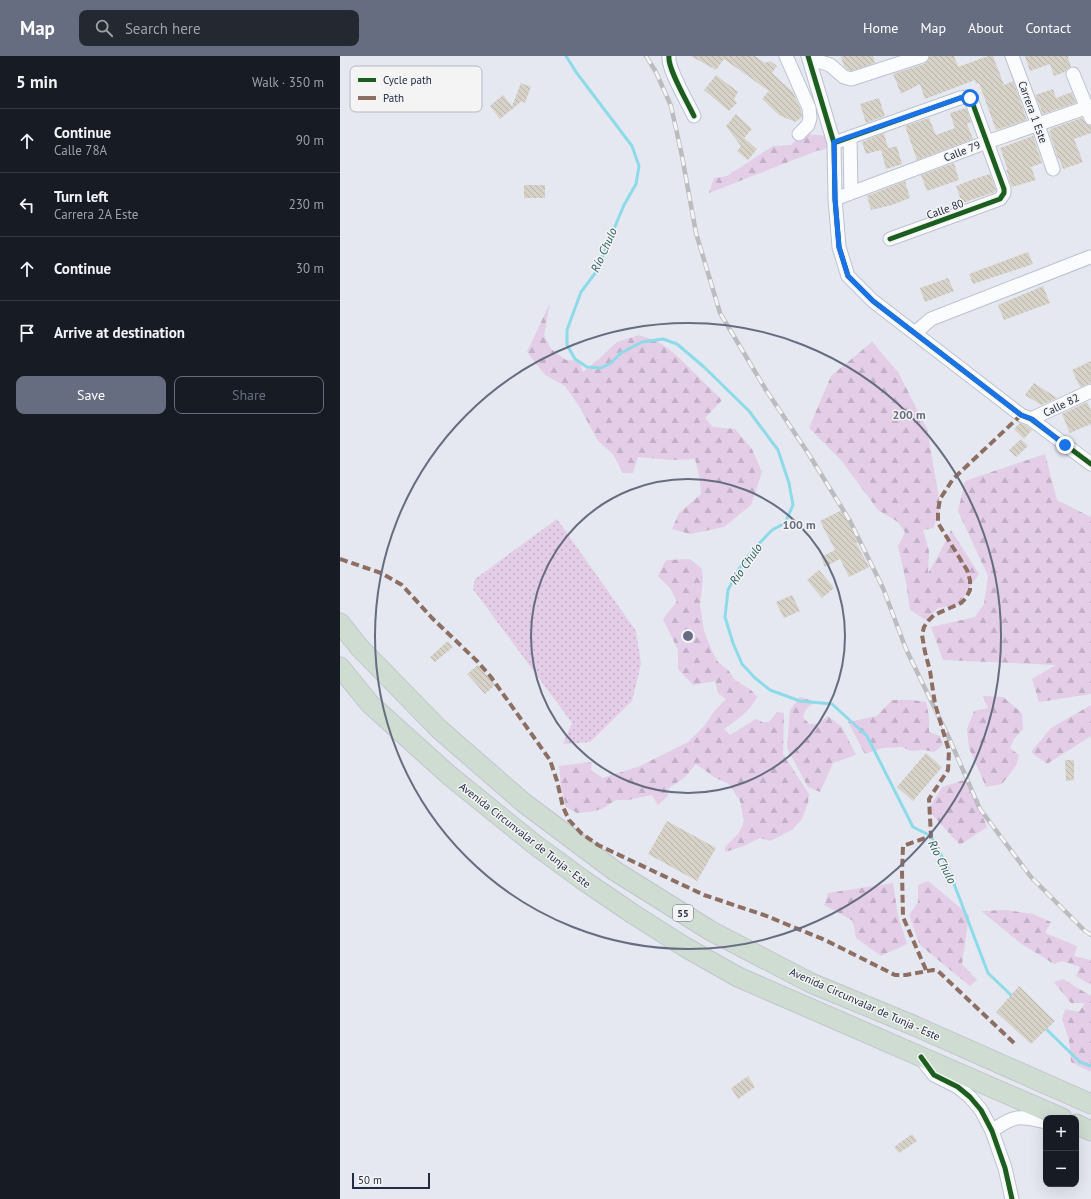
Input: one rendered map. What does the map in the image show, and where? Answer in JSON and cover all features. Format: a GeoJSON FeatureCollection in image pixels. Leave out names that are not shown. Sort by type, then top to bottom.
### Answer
{"type":"FeatureCollection","features":[{"type":"Feature","properties":{"kind":"highway","name":"Avenida Circunvalar de Tunja - Este"},"geometry":{"type":"LineString","coordinates":[[340,623],[360,648],[439,729],[524,803],[615,871],[711,931],[811,983],[915,1026],[1091,1104]]}},
{"type":"Feature","properties":{"kind":"highway","name":"Avenida Circunvalar de Tunja - Este"},"geometry":{"type":"LineString","coordinates":[[340,667],[370,704],[450,776],[534,844],[583,880],[685,947],[738,977],[1049,1115]]}},
{"type":"Feature","properties":{"kind":"highway","name":"Avenida Circunvalar de Tunja - Este"},"geometry":{"type":"LineString","coordinates":[[1079,1127],[1091,1131]]}},
{"type":"Feature","properties":{"kind":"street"},"geometry":{"type":"LineString","coordinates":[[669,56],[670,68],[694,116]]}},
{"type":"Feature","properties":{"kind":"street"},"geometry":{"type":"LineString","coordinates":[[786,56],[809,108],[810,118],[808,125],[799,134]]}},
{"type":"Feature","properties":{"kind":"street"},"geometry":{"type":"LineString","coordinates":[[808,57],[830,65],[844,77],[851,79],[922,56]]}},
{"type":"Feature","properties":{"kind":"street","name":"Carrera 1 Este"},"geometry":{"type":"LineString","coordinates":[[1012,56],[1038,124],[1053,169]]}},
{"type":"Feature","properties":{"kind":"street"},"geometry":{"type":"LineString","coordinates":[[808,57],[834,142],[835,199],[839,247],[848,276],[873,301],[1026,417],[1091,464]]}},
{"type":"Feature","properties":{"kind":"street"},"geometry":{"type":"LineString","coordinates":[[1073,74],[1090,111]]}},
{"type":"Feature","properties":{"kind":"street"},"geometry":{"type":"LineString","coordinates":[[834,142],[960,98],[968,97],[971,99],[987,142]]}},
{"type":"Feature","properties":{"kind":"street","name":"Calle 79"},"geometry":{"type":"LineString","coordinates":[[835,199],[1038,124],[1090,111]]}},
{"type":"Feature","properties":{"kind":"street"},"geometry":{"type":"LineString","coordinates":[[850,136],[851,194]]}},
{"type":"Feature","properties":{"kind":"street","name":"Calle 80"},"geometry":{"type":"LineString","coordinates":[[890,240],[1000,199],[1004,194],[1004,188],[987,142]]}},
{"type":"Feature","properties":{"kind":"street"},"geometry":{"type":"LineString","coordinates":[[915,333],[931,319],[1090,257]]}},
{"type":"Feature","properties":{"kind":"street","name":"Calle 82"},"geometry":{"type":"LineString","coordinates":[[1026,417],[1091,391]]}},
{"type":"Feature","properties":{"kind":"street"},"geometry":{"type":"LineString","coordinates":[[921,1057],[934,1075],[958,1087],[970,1097],[981,1110],[992,1131],[1005,1168],[1012,1199]]}},
{"type":"Feature","properties":{"kind":"street"},"geometry":{"type":"LineString","coordinates":[[992,1131],[1004,1122],[1015,1118],[1043,1118]]}},
{"type":"Feature","properties":{"kind":"green space"},"geometry":{"type":"Polygon","coordinates":[[[803,134],[831,136],[834,145],[709,193],[714,178],[727,176],[773,146],[791,145],[803,134]]]}},
{"type":"Feature","properties":{"kind":"green space"},"geometry":{"type":"Polygon","coordinates":[[[550,303],[544,335],[551,349],[566,360],[579,361],[583,372],[617,342],[639,335],[657,341],[674,353],[722,400],[705,418],[713,427],[735,429],[752,449],[762,472],[751,505],[724,527],[690,534],[672,529],[679,513],[701,494],[700,479],[695,459],[672,460],[638,457],[633,473],[623,473],[613,454],[598,441],[579,406],[565,386],[545,375],[527,352],[550,303]]]}},
{"type":"Feature","properties":{"kind":"green space"},"geometry":{"type":"Polygon","coordinates":[[[872,342],[898,372],[927,429],[939,498],[939,513],[933,528],[923,530],[929,551],[928,573],[951,530],[979,574],[958,605],[938,608],[926,620],[910,610],[906,582],[898,546],[905,532],[898,522],[878,510],[841,460],[809,428],[831,376],[872,342]]]}},
{"type":"Feature","properties":{"kind":"green space"},"geometry":{"type":"Polygon","coordinates":[[[1045,454],[1057,500],[1091,517],[1091,694],[1039,702],[1032,679],[1056,665],[943,660],[931,627],[975,617],[984,604],[988,576],[958,511],[965,481],[1045,454]]]}},
{"type":"Feature","properties":{"kind":"green space"},"geometry":{"type":"Polygon","coordinates":[[[557,519],[636,631],[641,664],[632,701],[590,742],[563,744],[572,723],[473,589],[475,579],[557,519]]]}},
{"type":"Feature","properties":{"kind":"green space"},"geometry":{"type":"Polygon","coordinates":[[[690,559],[702,569],[703,578],[700,605],[704,631],[712,651],[718,662],[729,671],[735,680],[751,690],[757,697],[746,712],[724,729],[730,735],[756,719],[764,723],[770,721],[777,712],[784,713],[783,754],[809,794],[808,803],[802,819],[792,830],[770,841],[760,838],[744,846],[725,852],[725,847],[738,834],[744,822],[740,801],[729,784],[714,777],[696,764],[685,777],[668,789],[668,796],[658,805],[652,795],[628,800],[616,800],[602,809],[577,813],[566,807],[561,787],[559,766],[592,762],[591,770],[603,778],[640,766],[688,742],[705,725],[715,710],[726,699],[718,693],[715,681],[693,685],[678,669],[678,650],[663,619],[677,601],[670,588],[658,576],[666,560],[690,559]]]}},
{"type":"Feature","properties":{"kind":"green space"},"geometry":{"type":"Polygon","coordinates":[[[983,696],[1003,697],[1022,713],[1023,729],[1014,739],[1010,748],[1019,755],[1016,766],[1002,784],[986,787],[969,748],[967,729],[974,711],[988,708],[983,696]]]}},
{"type":"Feature","properties":{"kind":"green space"},"geometry":{"type":"Polygon","coordinates":[[[800,697],[815,702],[806,709],[803,717],[809,724],[817,724],[828,716],[842,727],[856,755],[833,763],[820,792],[808,787],[787,748],[790,710],[800,697]]]}},
{"type":"Feature","properties":{"kind":"green space"},"geometry":{"type":"Polygon","coordinates":[[[892,700],[926,702],[929,717],[929,732],[940,736],[943,745],[934,752],[924,750],[911,751],[902,747],[882,748],[865,754],[848,722],[877,716],[892,700]]]}},
{"type":"Feature","properties":{"kind":"green space"},"geometry":{"type":"Polygon","coordinates":[[[1091,705],[1091,736],[1047,764],[1031,752],[1051,728],[1091,705]]]}},
{"type":"Feature","properties":{"kind":"green space"},"geometry":{"type":"Polygon","coordinates":[[[967,779],[987,827],[960,845],[928,810],[942,787],[967,779]]]}},
{"type":"Feature","properties":{"kind":"green space"},"geometry":{"type":"Polygon","coordinates":[[[928,881],[969,915],[962,964],[977,980],[970,986],[920,945],[909,915],[918,902],[918,885],[928,881]]]}},
{"type":"Feature","properties":{"kind":"green space"},"geometry":{"type":"Polygon","coordinates":[[[893,883],[898,916],[907,944],[881,956],[856,938],[853,921],[824,905],[828,893],[893,883]]]}},
{"type":"Feature","properties":{"kind":"green space"},"geometry":{"type":"Polygon","coordinates":[[[1006,910],[1033,914],[1051,922],[1045,933],[1077,946],[1074,956],[1091,960],[1091,985],[1076,976],[1080,967],[1062,961],[1054,964],[1023,945],[981,911],[1006,910]]]}},
{"type":"Feature","properties":{"kind":"green space"},"geometry":{"type":"Polygon","coordinates":[[[1063,979],[1091,996],[1091,1072],[1071,1062],[1069,1040],[1062,1019],[1065,1009],[1079,1012],[1085,1003],[1071,1003],[1054,982],[1063,979]]]}},
{"type":"Feature","properties":{"kind":"building"},"geometry":{"type":"Polygon","coordinates":[[[691,56],[755,56],[765,63],[770,61],[777,66],[772,73],[793,92],[801,110],[802,117],[795,122],[779,115],[762,99],[769,91],[724,59],[716,70],[691,56]]]}},
{"type":"Feature","properties":{"kind":"building"},"geometry":{"type":"Polygon","coordinates":[[[841,56],[873,56],[875,63],[851,71],[844,66],[841,56]]]}},
{"type":"Feature","properties":{"kind":"building"},"geometry":{"type":"Polygon","coordinates":[[[930,56],[954,56],[958,67],[988,56],[993,56],[1004,85],[1013,81],[1027,120],[996,130],[979,83],[976,84],[975,80],[925,99],[920,84],[901,94],[893,74],[924,64],[928,61],[930,56]]]}},
{"type":"Feature","properties":{"kind":"building"},"geometry":{"type":"Polygon","coordinates":[[[1025,56],[1069,56],[1068,58],[1071,66],[1065,72],[1054,76],[1050,64],[1030,71],[1025,56]]]}},
{"type":"Feature","properties":{"kind":"building"},"geometry":{"type":"Polygon","coordinates":[[[716,75],[738,92],[734,99],[737,103],[729,111],[704,90],[716,75]]]}},
{"type":"Feature","properties":{"kind":"building"},"geometry":{"type":"Polygon","coordinates":[[[521,83],[531,87],[525,103],[522,101],[500,119],[490,106],[503,95],[512,106],[521,83]]]}},
{"type":"Feature","properties":{"kind":"building"},"geometry":{"type":"Polygon","coordinates":[[[1053,89],[1056,98],[1072,92],[1076,103],[1043,114],[1035,95],[1053,89]]]}},
{"type":"Feature","properties":{"kind":"building"},"geometry":{"type":"Polygon","coordinates":[[[879,98],[885,116],[866,123],[860,104],[879,98]]]}},
{"type":"Feature","properties":{"kind":"building"},"geometry":{"type":"Polygon","coordinates":[[[966,108],[971,122],[967,124],[973,139],[917,160],[905,126],[929,118],[936,135],[955,128],[950,113],[966,108]]]}},
{"type":"Feature","properties":{"kind":"building"},"geometry":{"type":"Polygon","coordinates":[[[736,114],[752,129],[744,138],[757,149],[748,160],[737,151],[741,146],[726,126],[736,114]]]}},
{"type":"Feature","properties":{"kind":"building"},"geometry":{"type":"Polygon","coordinates":[[[1082,118],[1086,124],[1091,126],[1091,133],[1074,139],[1083,162],[1063,169],[1049,131],[1051,131],[1050,129],[1082,118]]]}},
{"type":"Feature","properties":{"kind":"building"},"geometry":{"type":"Polygon","coordinates":[[[884,133],[888,148],[866,154],[862,142],[884,133]]]}},
{"type":"Feature","properties":{"kind":"building"},"geometry":{"type":"Polygon","coordinates":[[[1033,136],[1042,163],[1031,167],[1036,180],[1012,187],[1000,148],[1033,136]]]}},
{"type":"Feature","properties":{"kind":"building"},"geometry":{"type":"Polygon","coordinates":[[[897,146],[902,164],[886,169],[881,150],[897,146]]]}},
{"type":"Feature","properties":{"kind":"building"},"geometry":{"type":"Polygon","coordinates":[[[954,163],[959,180],[927,191],[921,175],[954,163]]]}},
{"type":"Feature","properties":{"kind":"building"},"geometry":{"type":"Polygon","coordinates":[[[990,174],[996,190],[995,192],[962,203],[956,186],[990,174]]]}},
{"type":"Feature","properties":{"kind":"building"},"geometry":{"type":"Polygon","coordinates":[[[905,181],[910,198],[892,205],[871,210],[867,196],[905,181]]]}},
{"type":"Feature","properties":{"kind":"building"},"geometry":{"type":"Polygon","coordinates":[[[524,185],[545,185],[545,198],[524,198],[524,185]]]}},
{"type":"Feature","properties":{"kind":"building"},"geometry":{"type":"Polygon","coordinates":[[[1028,252],[1033,264],[973,284],[969,274],[1028,252]]]}},
{"type":"Feature","properties":{"kind":"building"},"geometry":{"type":"Polygon","coordinates":[[[948,278],[954,291],[925,302],[920,288],[948,278]]]}},
{"type":"Feature","properties":{"kind":"building"},"geometry":{"type":"Polygon","coordinates":[[[1043,286],[1050,303],[1004,320],[998,305],[1043,286]]]}},
{"type":"Feature","properties":{"kind":"building"},"geometry":{"type":"Polygon","coordinates":[[[1091,361],[1091,383],[1080,387],[1072,370],[1091,361]]]}},
{"type":"Feature","properties":{"kind":"building"},"geometry":{"type":"Polygon","coordinates":[[[1034,383],[1057,398],[1041,405],[1025,395],[1034,383]]]}},
{"type":"Feature","properties":{"kind":"building"},"geometry":{"type":"Polygon","coordinates":[[[1087,402],[1091,411],[1091,424],[1070,433],[1062,414],[1087,402]]]}},
{"type":"Feature","properties":{"kind":"building"},"geometry":{"type":"Polygon","coordinates":[[[1020,423],[1032,430],[1024,439],[1014,429],[1020,423]]]}},
{"type":"Feature","properties":{"kind":"building"},"geometry":{"type":"Polygon","coordinates":[[[1021,439],[1028,446],[1016,457],[1009,450],[1021,439]]]}},
{"type":"Feature","properties":{"kind":"building"},"geometry":{"type":"Polygon","coordinates":[[[842,510],[858,542],[856,543],[869,567],[849,577],[840,559],[825,567],[821,557],[835,550],[820,521],[842,510]]]}},
{"type":"Feature","properties":{"kind":"building"},"geometry":{"type":"Polygon","coordinates":[[[819,570],[834,588],[822,598],[807,580],[819,570]]]}},
{"type":"Feature","properties":{"kind":"building"},"geometry":{"type":"Polygon","coordinates":[[[792,595],[800,611],[784,618],[776,602],[792,595]]]}},
{"type":"Feature","properties":{"kind":"building"},"geometry":{"type":"Polygon","coordinates":[[[448,641],[453,647],[435,662],[430,657],[448,641]]]}},
{"type":"Feature","properties":{"kind":"building"},"geometry":{"type":"Polygon","coordinates":[[[478,665],[495,685],[485,694],[467,674],[478,665]]]}},
{"type":"Feature","properties":{"kind":"building"},"geometry":{"type":"Polygon","coordinates":[[[926,753],[942,767],[913,801],[897,787],[926,753]]]}},
{"type":"Feature","properties":{"kind":"building"},"geometry":{"type":"Polygon","coordinates":[[[1065,760],[1074,760],[1074,780],[1066,781],[1065,760]]]}},
{"type":"Feature","properties":{"kind":"building"},"geometry":{"type":"Polygon","coordinates":[[[667,821],[716,848],[697,881],[648,854],[667,821]]]}},
{"type":"Feature","properties":{"kind":"building"},"geometry":{"type":"Polygon","coordinates":[[[1019,986],[1055,1021],[1031,1044],[996,1012],[1019,986]]]}},
{"type":"Feature","properties":{"kind":"building"},"geometry":{"type":"Polygon","coordinates":[[[748,1076],[755,1087],[738,1099],[731,1088],[748,1076]]]}},
{"type":"Feature","properties":{"kind":"building"},"geometry":{"type":"Polygon","coordinates":[[[912,1134],[917,1141],[899,1153],[894,1147],[912,1134]]]}},
{"type":"Feature","properties":{"kind":"waterway","name":"Río Chulo"},"geometry":{"type":"LineString","coordinates":[[566,56],[576,72],[632,146],[639,166],[636,184],[624,205],[596,272],[581,292],[567,330],[567,345],[575,359],[587,367],[601,368],[611,363],[621,353],[642,342],[663,339],[677,344],[704,367],[749,411],[778,450],[789,483],[793,505],[785,523],[772,530],[753,550],[739,569],[728,590],[725,617],[733,643],[742,664],[755,678],[770,690],[800,701],[832,704],[867,736],[913,827],[931,836],[948,868],[988,973],[1013,997]]}},
{"type":"Feature","properties":{"kind":"waterway","name":"Río Chulo"},"geometry":{"type":"LineString","coordinates":[[1044,1027],[1080,1062],[1091,1066]]}},
{"type":"Feature","properties":{"kind":"railway"},"geometry":{"type":"LineString","coordinates":[[646,56],[656,72],[671,106],[696,233],[720,313],[766,390],[808,453],[850,521],[883,588],[906,649],[949,738],[980,809],[1031,877],[1085,931],[1091,935]]}},
{"type":"Feature","properties":{"kind":"marked path"},"geometry":{"type":"LineString","coordinates":[[926,970],[903,917],[903,846],[931,836],[929,799],[948,770],[949,751],[935,704],[922,635],[924,627],[934,615],[961,603],[966,598],[970,590],[970,580],[967,570],[938,523],[940,499],[953,479],[1021,415]]}},
{"type":"Feature","properties":{"kind":"marked path"},"geometry":{"type":"LineString","coordinates":[[340,559],[381,573],[402,585],[432,618],[477,661],[491,677],[550,760],[563,807],[569,820],[581,833],[598,845],[704,895],[764,915],[825,940],[895,975],[906,975],[933,970],[938,971],[1015,1044]]}},
{"type":"Feature","properties":{"kind":"cycle path"},"geometry":{"type":"LineString","coordinates":[[669,56],[674,77],[694,116]]}},
{"type":"Feature","properties":{"kind":"cycle path"},"geometry":{"type":"LineString","coordinates":[[808,56],[834,143],[835,199],[839,247],[848,276],[873,301],[1021,415],[1031,419],[1091,464]]}},
{"type":"Feature","properties":{"kind":"cycle path"},"geometry":{"type":"LineString","coordinates":[[834,143],[960,98],[968,97],[971,99],[1004,189],[1004,193],[1000,199],[890,239]]}},
{"type":"Feature","properties":{"kind":"cycle path"},"geometry":{"type":"LineString","coordinates":[[921,1057],[934,1075],[958,1087],[970,1097],[981,1110],[992,1131],[1005,1168],[1012,1199]]}},
{"type":"Feature","properties":{"kind":"route"},"geometry":{"type":"LineString","coordinates":[[970,98],[960,98],[834,142],[835,199],[839,247],[848,276],[873,301],[1021,415],[1032,419],[1065,445]]}}]}
